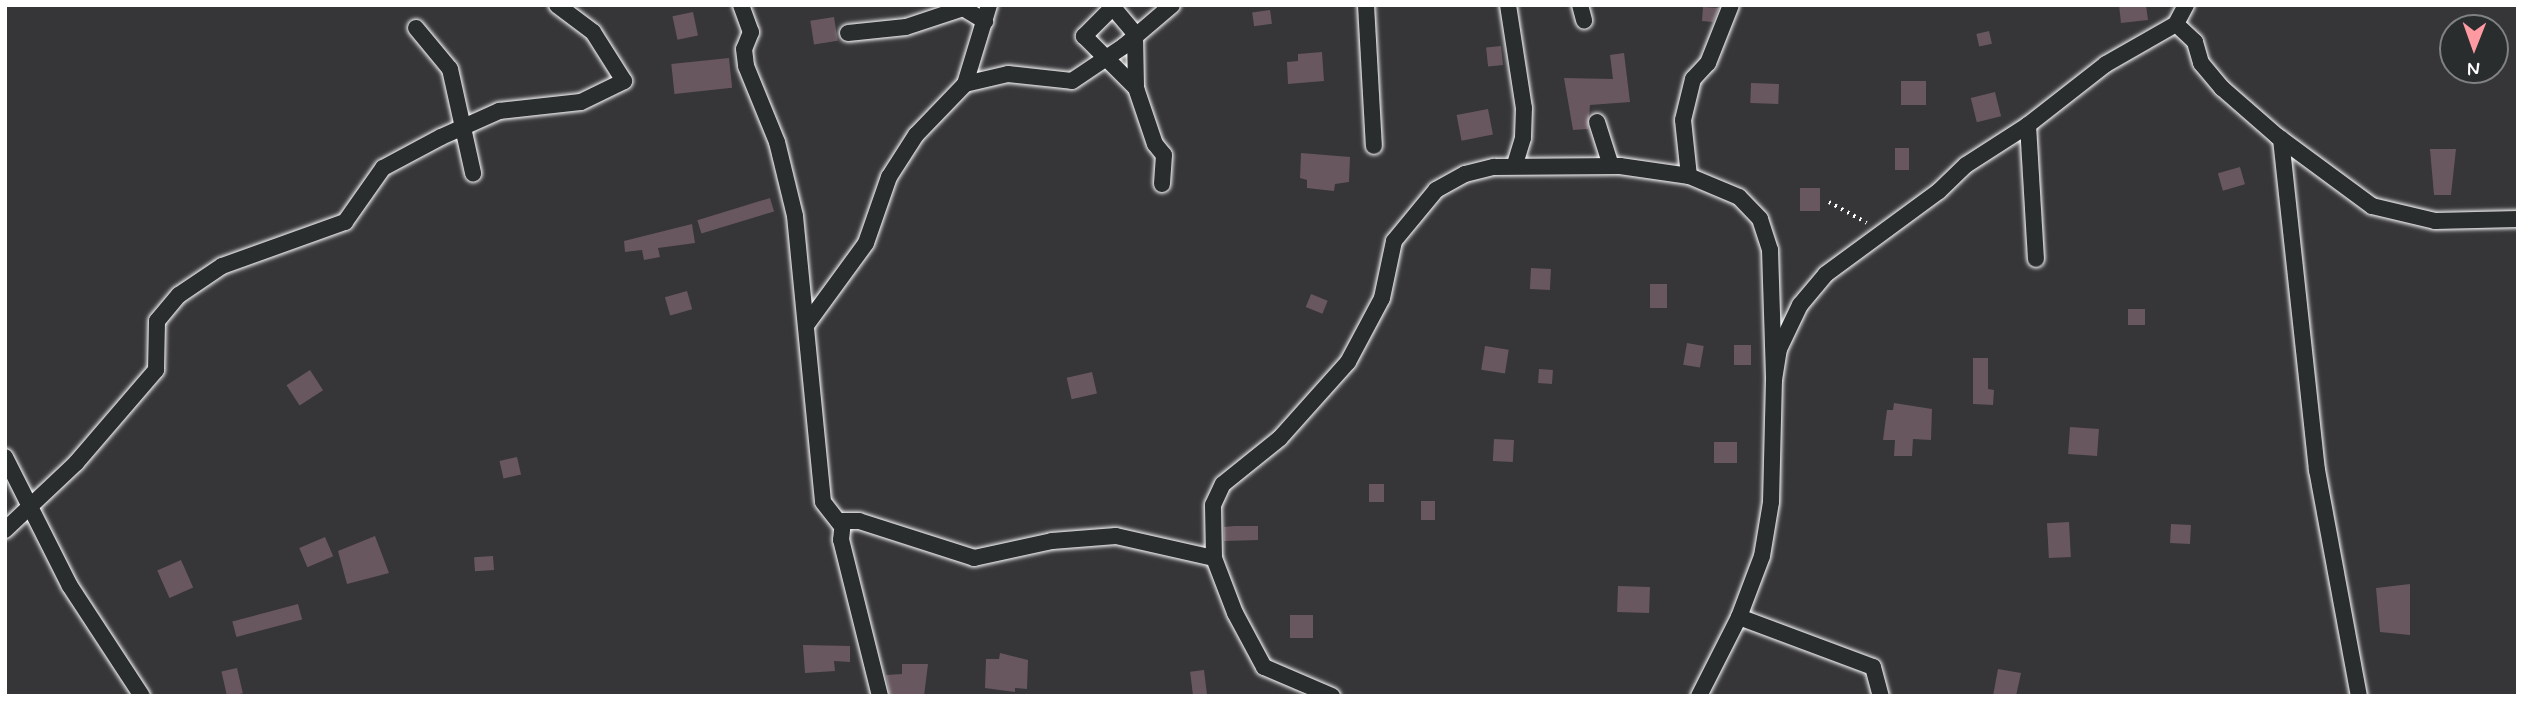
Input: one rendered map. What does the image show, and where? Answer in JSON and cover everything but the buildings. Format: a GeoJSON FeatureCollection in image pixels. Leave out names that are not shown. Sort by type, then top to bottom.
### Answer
{"type":"FeatureCollection","features":[{"type":"Feature","properties":{"kind":"street"},"geometry":{"type":"LineString","coordinates":[[5,530],[76,463],[156,370],[157,321],[180,295],[222,266],[345,222],[383,168],[463,127],[499,111],[582,102],[624,81],[593,32],[557,5]]}},
{"type":"Feature","properties":{"kind":"street"},"geometry":{"type":"LineString","coordinates":[[741,5],[751,32],[744,49],[746,66],[776,142],[790,192],[807,324],[823,502],[840,524],[880,696]]}},
{"type":"Feature","properties":{"kind":"street"},"geometry":{"type":"LineString","coordinates":[[807,324],[866,243],[889,177],[908,147],[931,116],[965,84],[1008,74],[1072,81],[1105,59],[1171,5]]}},
{"type":"Feature","properties":{"kind":"street"},"geometry":{"type":"LineString","coordinates":[[1366,5],[1374,146]]}},
{"type":"Feature","properties":{"kind":"street"},"geometry":{"type":"LineString","coordinates":[[1508,5],[1524,108],[1523,138],[1515,166]]}},
{"type":"Feature","properties":{"kind":"street"},"geometry":{"type":"LineString","coordinates":[[1689,176],[1683,120],[1693,79],[1708,63],[1731,5]]}},
{"type":"Feature","properties":{"kind":"street"},"geometry":{"type":"LineString","coordinates":[[1774,380],[1779,349],[1800,305],[1826,274],[1939,191],[1966,165],[2028,125],[2106,64],[2176,24],[2186,5]]}},
{"type":"Feature","properties":{"kind":"street"},"geometry":{"type":"LineString","coordinates":[[1136,88],[1084,36],[1111,6],[1135,34],[1136,88],[1155,144],[1164,155],[1162,184]]}},
{"type":"Feature","properties":{"kind":"street"},"geometry":{"type":"LineString","coordinates":[[848,33],[906,27],[963,8],[987,13],[965,84]]}},
{"type":"Feature","properties":{"kind":"street"},"geometry":{"type":"LineString","coordinates":[[2176,24],[2195,42],[2201,62],[2222,88],[2281,139],[2381,210],[2435,221],[2518,219]]}},
{"type":"Feature","properties":{"kind":"street"},"geometry":{"type":"LineString","coordinates":[[416,28],[450,69],[473,173]]}},
{"type":"Feature","properties":{"kind":"street"},"geometry":{"type":"LineString","coordinates":[[974,60],[984,78]]}},
{"type":"Feature","properties":{"kind":"street"},"geometry":{"type":"LineString","coordinates":[[1597,122],[1611,166]]}},
{"type":"Feature","properties":{"kind":"street"},"geometry":{"type":"LineString","coordinates":[[2028,125],[2036,259]]}},
{"type":"Feature","properties":{"kind":"street"},"geometry":{"type":"LineString","coordinates":[[2281,139],[2318,470],[2359,696]]}},
{"type":"Feature","properties":{"kind":"street"},"geometry":{"type":"LineString","coordinates":[[1332,696],[1265,667],[1235,613],[1214,558],[1216,493],[1280,438],[1348,362],[1376,315],[1394,241],[1402,226],[1445,183],[1477,170],[1515,166],[1611,166],[1689,176],[1739,197],[1767,234],[1774,380],[1767,531],[1756,577],[1699,696]]}},
{"type":"Feature","properties":{"kind":"street"},"geometry":{"type":"LineString","coordinates":[[5,457],[70,586],[142,696]]}},
{"type":"Feature","properties":{"kind":"street"},"geometry":{"type":"LineString","coordinates":[[840,524],[859,521],[974,558],[1052,541],[1116,536],[1214,558]]}},
{"type":"Feature","properties":{"kind":"street"},"geometry":{"type":"LineString","coordinates":[[1739,617],[1873,667],[1881,696]]}},
{"type":"Feature","properties":{"kind":"path"},"geometry":{"type":"LineString","coordinates":[[1829,202],[1860,216],[1877,236]]}}]}
